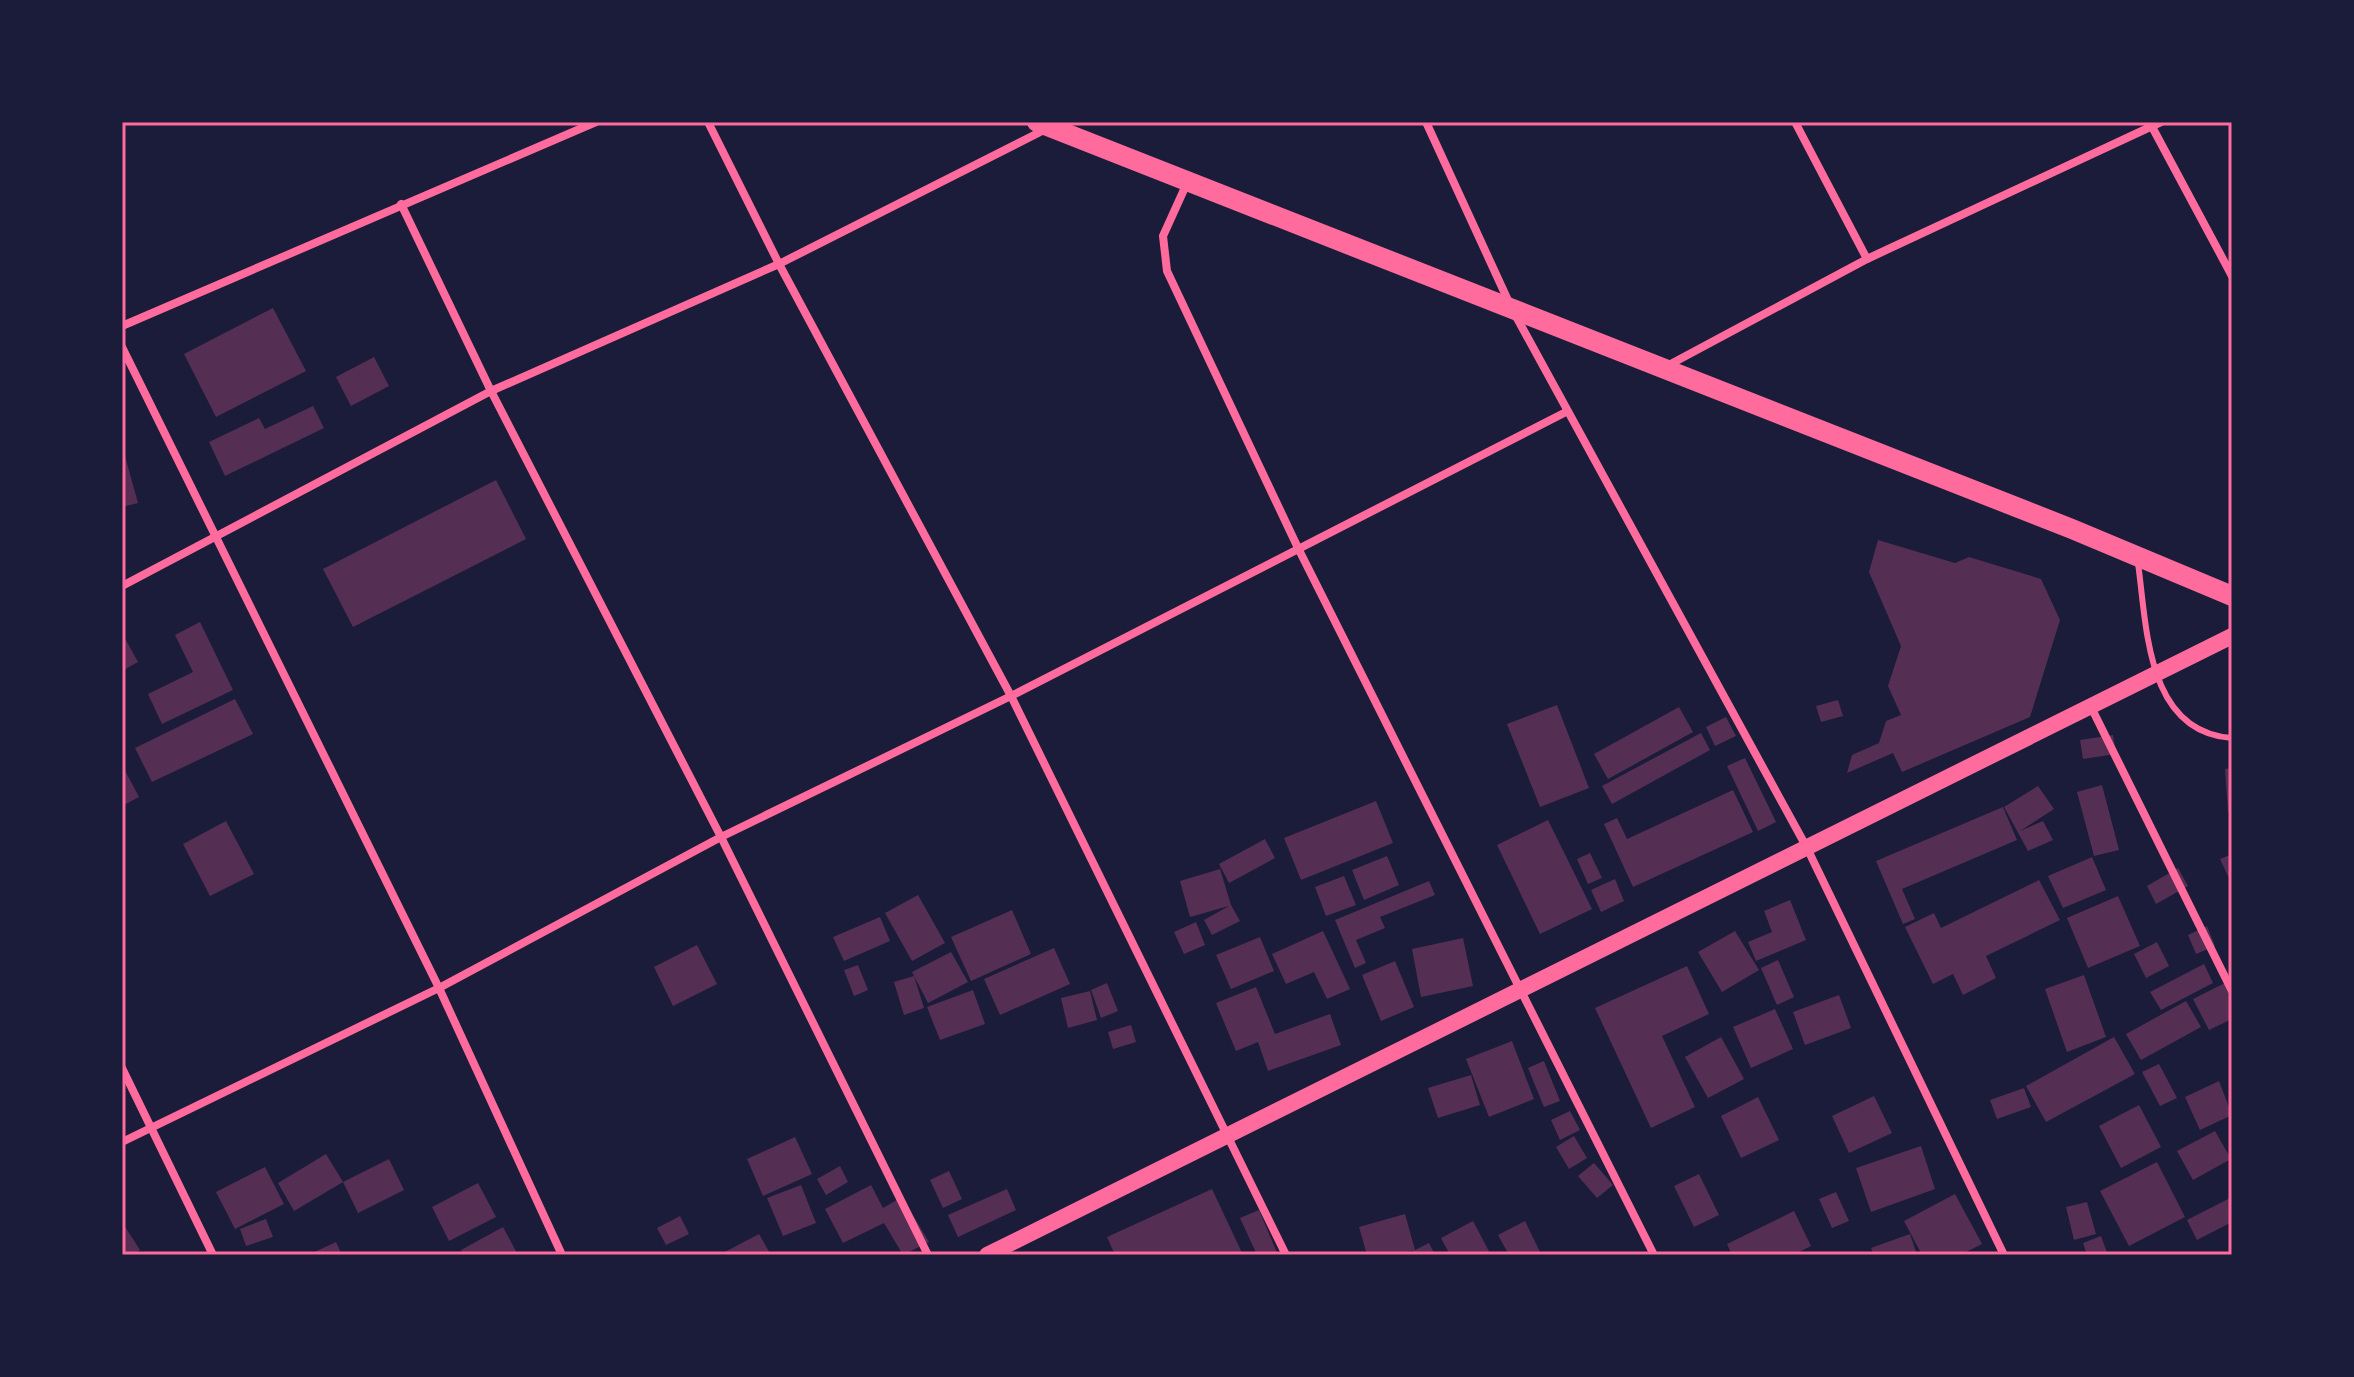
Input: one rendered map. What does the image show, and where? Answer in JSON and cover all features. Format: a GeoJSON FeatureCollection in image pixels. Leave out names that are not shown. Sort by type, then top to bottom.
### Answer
{"type":"FeatureCollection","features":[{"type":"Feature","properties":{"kind":"main road"},"geometry":{"type":"LineString","coordinates":[[1049,124],[1187,183],[2232,596]]}},
{"type":"Feature","properties":{"kind":"main road"},"geometry":{"type":"LineString","coordinates":[[987,1255],[1521,988],[2092,709],[2232,636]]}},
{"type":"Feature","properties":{"kind":"street"},"geometry":{"type":"LineString","coordinates":[[122,326],[596,122]]}},
{"type":"Feature","properties":{"kind":"street"},"geometry":{"type":"LineString","coordinates":[[708,122],[779,264],[1011,696],[1286,1255]]}},
{"type":"Feature","properties":{"kind":"street"},"geometry":{"type":"LineString","coordinates":[[1426,122],[1512,309],[1566,412],[1807,848],[2004,1255]]}},
{"type":"Feature","properties":{"kind":"street"},"geometry":{"type":"LineString","coordinates":[[1795,122],[1867,259]]}},
{"type":"Feature","properties":{"kind":"street"},"geometry":{"type":"LineString","coordinates":[[1661,369],[1867,259],[2154,123],[2232,276]]}},
{"type":"Feature","properties":{"kind":"street"},"geometry":{"type":"LineString","coordinates":[[122,586],[491,391],[779,264],[1049,124]]}},
{"type":"Feature","properties":{"kind":"street"},"geometry":{"type":"LineString","coordinates":[[1187,183],[1163,236],[1167,271],[1298,548],[1654,1255]]}},
{"type":"Feature","properties":{"kind":"street"},"geometry":{"type":"LineString","coordinates":[[401,204],[491,391],[721,837],[928,1255]]}},
{"type":"Feature","properties":{"kind":"street"},"geometry":{"type":"LineString","coordinates":[[122,347],[439,988],[562,1255]]}},
{"type":"Feature","properties":{"kind":"street"},"geometry":{"type":"LineString","coordinates":[[122,1142],[439,988],[721,837],[1011,696],[1566,412]]}},
{"type":"Feature","properties":{"kind":"street"},"geometry":{"type":"LineString","coordinates":[[2092,709],[2232,991]]}},
{"type":"Feature","properties":{"kind":"street"},"geometry":{"type":"LineString","coordinates":[[122,1068],[213,1255]]}},
{"type":"Feature","properties":{"kind":"lane"},"geometry":{"type":"LineString","coordinates":[[2137,556],[2154,676],[2169,702],[2200,731],[2232,738]]}},
{"type":"Feature","properties":{"kind":"building"},"geometry":{"type":"Polygon","coordinates":[[[273,308],[306,371],[216,417],[184,354],[273,308]]]}},
{"type":"Feature","properties":{"kind":"building"},"geometry":{"type":"Polygon","coordinates":[[[374,357],[389,386],[351,406],[336,377],[374,357]]]}},
{"type":"Feature","properties":{"kind":"building"},"geometry":{"type":"Polygon","coordinates":[[[313,406],[324,428],[225,476],[209,442],[259,418],[265,429],[313,406]]]}},
{"type":"Feature","properties":{"kind":"building"},"geometry":{"type":"Polygon","coordinates":[[[122,445],[138,503],[122,507],[122,445]]]}},
{"type":"Feature","properties":{"kind":"building"},"geometry":{"type":"Polygon","coordinates":[[[496,480],[526,539],[353,627],[323,569],[496,480]]]}},
{"type":"Feature","properties":{"kind":"building"},"geometry":{"type":"Polygon","coordinates":[[[1878,540],[1955,563],[1969,557],[2041,579],[2060,620],[2030,717],[1902,772],[1893,753],[1847,773],[1852,755],[1879,743],[1886,721],[1901,715],[1888,686],[1901,646],[1869,572],[1878,540]]]}},
{"type":"Feature","properties":{"kind":"building"},"geometry":{"type":"Polygon","coordinates":[[[200,622],[233,690],[162,724],[148,694],[193,672],[175,635],[200,622]]]}},
{"type":"Feature","properties":{"kind":"building"},"geometry":{"type":"Polygon","coordinates":[[[122,633],[138,662],[122,671],[122,633]]]}},
{"type":"Feature","properties":{"kind":"building"},"geometry":{"type":"Polygon","coordinates":[[[235,699],[253,734],[152,782],[135,748],[235,699]]]}},
{"type":"Feature","properties":{"kind":"building"},"geometry":{"type":"Polygon","coordinates":[[[1838,700],[1843,716],[1821,722],[1816,706],[1838,700]]]}},
{"type":"Feature","properties":{"kind":"building"},"geometry":{"type":"Polygon","coordinates":[[[1557,705],[1589,788],[1540,807],[1507,724],[1557,705]]]}},
{"type":"Feature","properties":{"kind":"building"},"geometry":{"type":"Polygon","coordinates":[[[1679,707],[1693,732],[1608,779],[1594,754],[1679,707]]]}},
{"type":"Feature","properties":{"kind":"building"},"geometry":{"type":"Polygon","coordinates":[[[1726,717],[1736,736],[1715,746],[1706,727],[1726,717]]]}},
{"type":"Feature","properties":{"kind":"building"},"geometry":{"type":"Polygon","coordinates":[[[1701,733],[1710,750],[1612,804],[1602,786],[1701,733]]]}},
{"type":"Feature","properties":{"kind":"building"},"geometry":{"type":"Polygon","coordinates":[[[2113,735],[2116,754],[2083,759],[2080,740],[2113,735]]]}},
{"type":"Feature","properties":{"kind":"building"},"geometry":{"type":"Polygon","coordinates":[[[1745,758],[1776,822],[1758,831],[1727,766],[1745,758]]]}},
{"type":"Feature","properties":{"kind":"building"},"geometry":{"type":"Polygon","coordinates":[[[122,765],[139,797],[122,806],[122,765]]]}},
{"type":"Feature","properties":{"kind":"building"},"geometry":{"type":"Polygon","coordinates":[[[2232,768],[2232,811],[2228,812],[2225,769],[2232,768]]]}},
{"type":"Feature","properties":{"kind":"building"},"geometry":{"type":"Polygon","coordinates":[[[2102,785],[2119,850],[2094,856],[2077,792],[2102,785]]]}},
{"type":"Feature","properties":{"kind":"building"},"geometry":{"type":"Polygon","coordinates":[[[2038,786],[2054,809],[2020,831],[2043,821],[2053,840],[2028,851],[2004,807],[2038,786]]]}},
{"type":"Feature","properties":{"kind":"building"},"geometry":{"type":"Polygon","coordinates":[[[1733,790],[1753,832],[1633,887],[1604,824],[1617,818],[1627,839],[1733,790]]]}},
{"type":"Feature","properties":{"kind":"building"},"geometry":{"type":"Polygon","coordinates":[[[1376,801],[1393,843],[1301,880],[1284,838],[1376,801]]]}},
{"type":"Feature","properties":{"kind":"building"},"geometry":{"type":"Polygon","coordinates":[[[2003,807],[2017,840],[1902,889],[1915,919],[1903,924],[1876,861],[2003,807]]]}},
{"type":"Feature","properties":{"kind":"building"},"geometry":{"type":"Polygon","coordinates":[[[1548,820],[1592,909],[1540,934],[1497,845],[1548,820]]]}},
{"type":"Feature","properties":{"kind":"building"},"geometry":{"type":"Polygon","coordinates":[[[226,821],[254,874],[210,896],[183,844],[226,821]]]}},
{"type":"Feature","properties":{"kind":"building"},"geometry":{"type":"Polygon","coordinates":[[[1265,839],[1275,858],[1229,883],[1219,864],[1265,839]]]}},
{"type":"Feature","properties":{"kind":"building"},"geometry":{"type":"Polygon","coordinates":[[[1590,853],[1602,878],[1588,884],[1577,859],[1590,853]]]}},
{"type":"Feature","properties":{"kind":"building"},"geometry":{"type":"Polygon","coordinates":[[[2232,854],[2232,885],[2220,859],[2232,854]]]}},
{"type":"Feature","properties":{"kind":"building"},"geometry":{"type":"Polygon","coordinates":[[[1387,856],[1399,885],[1364,900],[1352,870],[1387,856]]]}},
{"type":"Feature","properties":{"kind":"building"},"geometry":{"type":"Polygon","coordinates":[[[2092,857],[2106,890],[2063,908],[2048,876],[2092,857]]]}},
{"type":"Feature","properties":{"kind":"building"},"geometry":{"type":"Polygon","coordinates":[[[2178,868],[2188,886],[2156,904],[2147,886],[2178,868]]]}},
{"type":"Feature","properties":{"kind":"building"},"geometry":{"type":"Polygon","coordinates":[[[1220,869],[1231,905],[1240,921],[1212,935],[1204,920],[1229,906],[1190,917],[1180,881],[1220,869]]]}},
{"type":"Feature","properties":{"kind":"building"},"geometry":{"type":"Polygon","coordinates":[[[1344,876],[1356,905],[1326,916],[1315,887],[1344,876]]]}},
{"type":"Feature","properties":{"kind":"building"},"geometry":{"type":"Polygon","coordinates":[[[1615,879],[1624,901],[1601,912],[1591,890],[1615,879]]]}},
{"type":"Feature","properties":{"kind":"building"},"geometry":{"type":"Polygon","coordinates":[[[2039,880],[2060,920],[1986,956],[1996,978],[1963,995],[1953,974],[1933,984],[1905,927],[1934,913],[1941,928],[2039,880]]]}},
{"type":"Feature","properties":{"kind":"building"},"geometry":{"type":"Polygon","coordinates":[[[1429,881],[1435,895],[1380,917],[1385,928],[1356,940],[1366,963],[1355,968],[1335,920],[1429,881]]]}},
{"type":"Feature","properties":{"kind":"building"},"geometry":{"type":"Polygon","coordinates":[[[918,895],[945,943],[912,961],[885,913],[918,895]]]}},
{"type":"Feature","properties":{"kind":"building"},"geometry":{"type":"Polygon","coordinates":[[[2118,896],[2140,946],[2088,968],[2067,918],[2118,896]]]}},
{"type":"Feature","properties":{"kind":"building"},"geometry":{"type":"Polygon","coordinates":[[[1790,900],[1806,940],[1756,961],[1748,942],[1772,932],[1764,911],[1790,900]]]}},
{"type":"Feature","properties":{"kind":"building"},"geometry":{"type":"Polygon","coordinates":[[[1012,910],[1031,954],[971,981],[951,937],[1012,910]]]}},
{"type":"Feature","properties":{"kind":"building"},"geometry":{"type":"Polygon","coordinates":[[[880,917],[890,941],[844,961],[833,937],[880,917]]]}},
{"type":"Feature","properties":{"kind":"building"},"geometry":{"type":"Polygon","coordinates":[[[1196,922],[1205,945],[1184,954],[1174,932],[1196,922]]]}},
{"type":"Feature","properties":{"kind":"building"},"geometry":{"type":"Polygon","coordinates":[[[2207,926],[2215,946],[2196,954],[2188,935],[2207,926]]]}},
{"type":"Feature","properties":{"kind":"building"},"geometry":{"type":"Polygon","coordinates":[[[1323,931],[1350,989],[1327,999],[1314,972],[1286,984],[1272,954],[1323,931]]]}},
{"type":"Feature","properties":{"kind":"building"},"geometry":{"type":"Polygon","coordinates":[[[1735,931],[1759,970],[1722,992],[1698,952],[1735,931]]]}},
{"type":"Feature","properties":{"kind":"building"},"geometry":{"type":"Polygon","coordinates":[[[1260,937],[1274,971],[1231,989],[1216,955],[1260,937]]]}},
{"type":"Feature","properties":{"kind":"building"},"geometry":{"type":"Polygon","coordinates":[[[1463,938],[1473,986],[1421,997],[1412,949],[1463,938]]]}},
{"type":"Feature","properties":{"kind":"building"},"geometry":{"type":"Polygon","coordinates":[[[2157,942],[2169,966],[2146,978],[2134,954],[2157,942]]]}},
{"type":"Feature","properties":{"kind":"building"},"geometry":{"type":"Polygon","coordinates":[[[697,945],[717,984],[673,1006],[654,967],[697,945]]]}},
{"type":"Feature","properties":{"kind":"building"},"geometry":{"type":"Polygon","coordinates":[[[1054,948],[1070,984],[1000,1015],[984,979],[1054,948]]]}},
{"type":"Feature","properties":{"kind":"building"},"geometry":{"type":"Polygon","coordinates":[[[951,952],[968,982],[928,1003],[912,972],[951,952]]]}},
{"type":"Feature","properties":{"kind":"building"},"geometry":{"type":"Polygon","coordinates":[[[1778,960],[1794,997],[1777,1005],[1761,968],[1778,960]]]}},
{"type":"Feature","properties":{"kind":"building"},"geometry":{"type":"Polygon","coordinates":[[[1395,961],[1414,1007],[1381,1021],[1362,975],[1395,961]]]}},
{"type":"Feature","properties":{"kind":"building"},"geometry":{"type":"Polygon","coordinates":[[[2204,964],[2213,983],[2161,1010],[2150,992],[2204,964]]]}},
{"type":"Feature","properties":{"kind":"building"},"geometry":{"type":"Polygon","coordinates":[[[858,965],[868,990],[854,996],[844,970],[858,965]]]}},
{"type":"Feature","properties":{"kind":"building"},"geometry":{"type":"Polygon","coordinates":[[[1687,966],[1709,1014],[1662,1036],[1695,1107],[1651,1128],[1595,1008],[1687,966]]]}},
{"type":"Feature","properties":{"kind":"building"},"geometry":{"type":"Polygon","coordinates":[[[2084,975],[2106,1037],[2067,1052],[2045,989],[2084,975]]]}},
{"type":"Feature","properties":{"kind":"building"},"geometry":{"type":"Polygon","coordinates":[[[914,976],[924,1008],[904,1015],[894,982],[914,976]]]}},
{"type":"Feature","properties":{"kind":"building"},"geometry":{"type":"Polygon","coordinates":[[[2227,982],[2232,992],[2232,1019],[2209,1030],[2193,999],[2227,982]]]}},
{"type":"Feature","properties":{"kind":"building"},"geometry":{"type":"Polygon","coordinates":[[[1107,983],[1118,1011],[1101,1018],[1091,990],[1107,983]]]}},
{"type":"Feature","properties":{"kind":"building"},"geometry":{"type":"Polygon","coordinates":[[[1256,987],[1275,1034],[1330,1014],[1341,1045],[1268,1071],[1258,1042],[1236,1051],[1216,1003],[1256,987]]]}},
{"type":"Feature","properties":{"kind":"building"},"geometry":{"type":"Polygon","coordinates":[[[973,990],[985,1024],[940,1040],[927,1007],[973,990]]]}},
{"type":"Feature","properties":{"kind":"building"},"geometry":{"type":"Polygon","coordinates":[[[1090,991],[1097,1020],[1068,1028],[1061,998],[1090,991]]]}},
{"type":"Feature","properties":{"kind":"building"},"geometry":{"type":"Polygon","coordinates":[[[1839,995],[1851,1028],[1805,1045],[1793,1012],[1839,995]]]}},
{"type":"Feature","properties":{"kind":"building"},"geometry":{"type":"Polygon","coordinates":[[[2186,1001],[2201,1027],[2141,1060],[2126,1034],[2186,1001]]]}},
{"type":"Feature","properties":{"kind":"building"},"geometry":{"type":"Polygon","coordinates":[[[1775,1009],[1793,1049],[1751,1068],[1733,1027],[1775,1009]]]}},
{"type":"Feature","properties":{"kind":"building"},"geometry":{"type":"Polygon","coordinates":[[[1131,1025],[1136,1042],[1113,1049],[1108,1032],[1131,1025]]]}},
{"type":"Feature","properties":{"kind":"building"},"geometry":{"type":"Polygon","coordinates":[[[1721,1037],[1744,1079],[1708,1098],[1685,1057],[1721,1037]]]}},
{"type":"Feature","properties":{"kind":"building"},"geometry":{"type":"Polygon","coordinates":[[[2114,1037],[2135,1074],[2046,1122],[2026,1086],[2114,1037]]]}},
{"type":"Feature","properties":{"kind":"building"},"geometry":{"type":"Polygon","coordinates":[[[1512,1041],[1534,1099],[1489,1117],[1466,1059],[1512,1041]]]}},
{"type":"Feature","properties":{"kind":"building"},"geometry":{"type":"Polygon","coordinates":[[[1544,1061],[1560,1101],[1544,1107],[1528,1068],[1544,1061]]]}},
{"type":"Feature","properties":{"kind":"building"},"geometry":{"type":"Polygon","coordinates":[[[2159,1064],[2177,1098],[2160,1106],[2142,1072],[2159,1064]]]}},
{"type":"Feature","properties":{"kind":"building"},"geometry":{"type":"Polygon","coordinates":[[[1471,1075],[1480,1105],[1438,1118],[1428,1088],[1471,1075]]]}},
{"type":"Feature","properties":{"kind":"building"},"geometry":{"type":"Polygon","coordinates":[[[2219,1081],[2232,1115],[2200,1130],[2185,1097],[2219,1081]]]}},
{"type":"Feature","properties":{"kind":"building"},"geometry":{"type":"Polygon","coordinates":[[[2024,1088],[2031,1107],[1997,1119],[1990,1100],[2024,1088]]]}},
{"type":"Feature","properties":{"kind":"building"},"geometry":{"type":"Polygon","coordinates":[[[1874,1096],[1892,1133],[1849,1153],[1832,1116],[1874,1096]]]}},
{"type":"Feature","properties":{"kind":"building"},"geometry":{"type":"Polygon","coordinates":[[[1758,1097],[1779,1140],[1741,1158],[1721,1116],[1758,1097]]]}},
{"type":"Feature","properties":{"kind":"building"},"geometry":{"type":"Polygon","coordinates":[[[2139,1105],[2161,1147],[2121,1168],[2099,1126],[2139,1105]]]}},
{"type":"Feature","properties":{"kind":"building"},"geometry":{"type":"Polygon","coordinates":[[[1570,1111],[1580,1130],[1560,1140],[1551,1120],[1570,1111]]]}},
{"type":"Feature","properties":{"kind":"building"},"geometry":{"type":"Polygon","coordinates":[[[2215,1131],[2231,1159],[2193,1180],[2177,1151],[2215,1131]]]}},
{"type":"Feature","properties":{"kind":"building"},"geometry":{"type":"Polygon","coordinates":[[[1574,1136],[1587,1158],[1569,1169],[1556,1147],[1574,1136]]]}},
{"type":"Feature","properties":{"kind":"building"},"geometry":{"type":"Polygon","coordinates":[[[795,1137],[812,1174],[763,1196],[747,1159],[795,1137]]]}},
{"type":"Feature","properties":{"kind":"building"},"geometry":{"type":"Polygon","coordinates":[[[1921,1146],[1935,1189],[1871,1212],[1856,1168],[1921,1146]]]}},
{"type":"Feature","properties":{"kind":"building"},"geometry":{"type":"Polygon","coordinates":[[[326,1154],[343,1182],[294,1211],[278,1183],[326,1154]]]}},
{"type":"Feature","properties":{"kind":"building"},"geometry":{"type":"Polygon","coordinates":[[[389,1159],[404,1190],[358,1213],[343,1182],[389,1159]]]}},
{"type":"Feature","properties":{"kind":"building"},"geometry":{"type":"Polygon","coordinates":[[[2157,1162],[2185,1217],[2129,1246],[2100,1191],[2157,1162]]]}},
{"type":"Feature","properties":{"kind":"building"},"geometry":{"type":"Polygon","coordinates":[[[1594,1163],[1613,1185],[1597,1198],[1578,1176],[1594,1163]]]}},
{"type":"Feature","properties":{"kind":"building"},"geometry":{"type":"Polygon","coordinates":[[[840,1166],[848,1182],[826,1195],[817,1179],[840,1166]]]}},
{"type":"Feature","properties":{"kind":"building"},"geometry":{"type":"Polygon","coordinates":[[[265,1167],[284,1204],[235,1229],[216,1192],[265,1167]]]}},
{"type":"Feature","properties":{"kind":"building"},"geometry":{"type":"Polygon","coordinates":[[[949,1171],[962,1199],[943,1208],[930,1180],[949,1171]]]}},
{"type":"Feature","properties":{"kind":"building"},"geometry":{"type":"Polygon","coordinates":[[[1699,1174],[1719,1215],[1694,1227],[1674,1186],[1699,1174]]]}},
{"type":"Feature","properties":{"kind":"building"},"geometry":{"type":"Polygon","coordinates":[[[478,1183],[496,1217],[449,1241],[432,1207],[478,1183]]]}},
{"type":"Feature","properties":{"kind":"building"},"geometry":{"type":"Polygon","coordinates":[[[801,1185],[816,1223],[783,1236],[767,1198],[801,1185]]]}},
{"type":"Feature","properties":{"kind":"building"},"geometry":{"type":"Polygon","coordinates":[[[871,1185],[883,1208],[902,1197],[929,1242],[903,1255],[884,1223],[843,1243],[825,1209],[871,1185]]]}},
{"type":"Feature","properties":{"kind":"building"},"geometry":{"type":"Polygon","coordinates":[[[1007,1189],[1016,1210],[958,1237],[948,1215],[1007,1189]]]}},
{"type":"Feature","properties":{"kind":"building"},"geometry":{"type":"Polygon","coordinates":[[[1212,1189],[1243,1255],[1115,1255],[1107,1237],[1212,1189]]]}},
{"type":"Feature","properties":{"kind":"building"},"geometry":{"type":"Polygon","coordinates":[[[1836,1192],[1849,1221],[1832,1228],[1819,1199],[1836,1192]]]}},
{"type":"Feature","properties":{"kind":"building"},"geometry":{"type":"Polygon","coordinates":[[[1955,1194],[1982,1244],[1960,1255],[1922,1255],[1904,1221],[1955,1194]]]}},
{"type":"Feature","properties":{"kind":"building"},"geometry":{"type":"Polygon","coordinates":[[[2232,1197],[2232,1222],[2197,1240],[2187,1220],[2232,1197]]]}},
{"type":"Feature","properties":{"kind":"building"},"geometry":{"type":"Polygon","coordinates":[[[2087,1202],[2096,1234],[2074,1240],[2066,1207],[2087,1202]]]}},
{"type":"Feature","properties":{"kind":"building"},"geometry":{"type":"Polygon","coordinates":[[[1259,1210],[1278,1255],[1257,1255],[1240,1218],[1259,1210]]]}},
{"type":"Feature","properties":{"kind":"building"},"geometry":{"type":"Polygon","coordinates":[[[1794,1211],[1811,1246],[1793,1255],[1732,1255],[1727,1244],[1794,1211]]]}},
{"type":"Feature","properties":{"kind":"building"},"geometry":{"type":"Polygon","coordinates":[[[1405,1214],[1415,1250],[1429,1243],[1435,1255],[1405,1255],[1414,1250],[1397,1255],[1367,1255],[1359,1227],[1405,1214]]]}},
{"type":"Feature","properties":{"kind":"building"},"geometry":{"type":"Polygon","coordinates":[[[680,1216],[689,1234],[666,1245],[657,1228],[680,1216]]]}},
{"type":"Feature","properties":{"kind":"building"},"geometry":{"type":"Polygon","coordinates":[[[266,1219],[273,1237],[246,1246],[240,1229],[266,1219]]]}},
{"type":"Feature","properties":{"kind":"building"},"geometry":{"type":"Polygon","coordinates":[[[1473,1221],[1491,1255],[1450,1255],[1441,1238],[1473,1221]]]}},
{"type":"Feature","properties":{"kind":"building"},"geometry":{"type":"Polygon","coordinates":[[[1525,1221],[1540,1252],[1509,1255],[1498,1235],[1525,1221]]]}},
{"type":"Feature","properties":{"kind":"building"},"geometry":{"type":"Polygon","coordinates":[[[122,1222],[140,1250],[132,1255],[122,1255],[122,1222]]]}},
{"type":"Feature","properties":{"kind":"building"},"geometry":{"type":"Polygon","coordinates":[[[503,1227],[518,1255],[463,1255],[461,1250],[503,1227]]]}},
{"type":"Feature","properties":{"kind":"building"},"geometry":{"type":"Polygon","coordinates":[[[759,1234],[771,1255],[719,1255],[759,1234]]]}},
{"type":"Feature","properties":{"kind":"building"},"geometry":{"type":"Polygon","coordinates":[[[1910,1234],[1917,1255],[1874,1255],[1871,1248],[1910,1234]]]}},
{"type":"Feature","properties":{"kind":"building"},"geometry":{"type":"Polygon","coordinates":[[[2101,1236],[2108,1255],[2087,1255],[2083,1243],[2101,1236]]]}},
{"type":"Feature","properties":{"kind":"building"},"geometry":{"type":"Polygon","coordinates":[[[336,1242],[342,1255],[308,1255],[336,1242]]]}}]}
